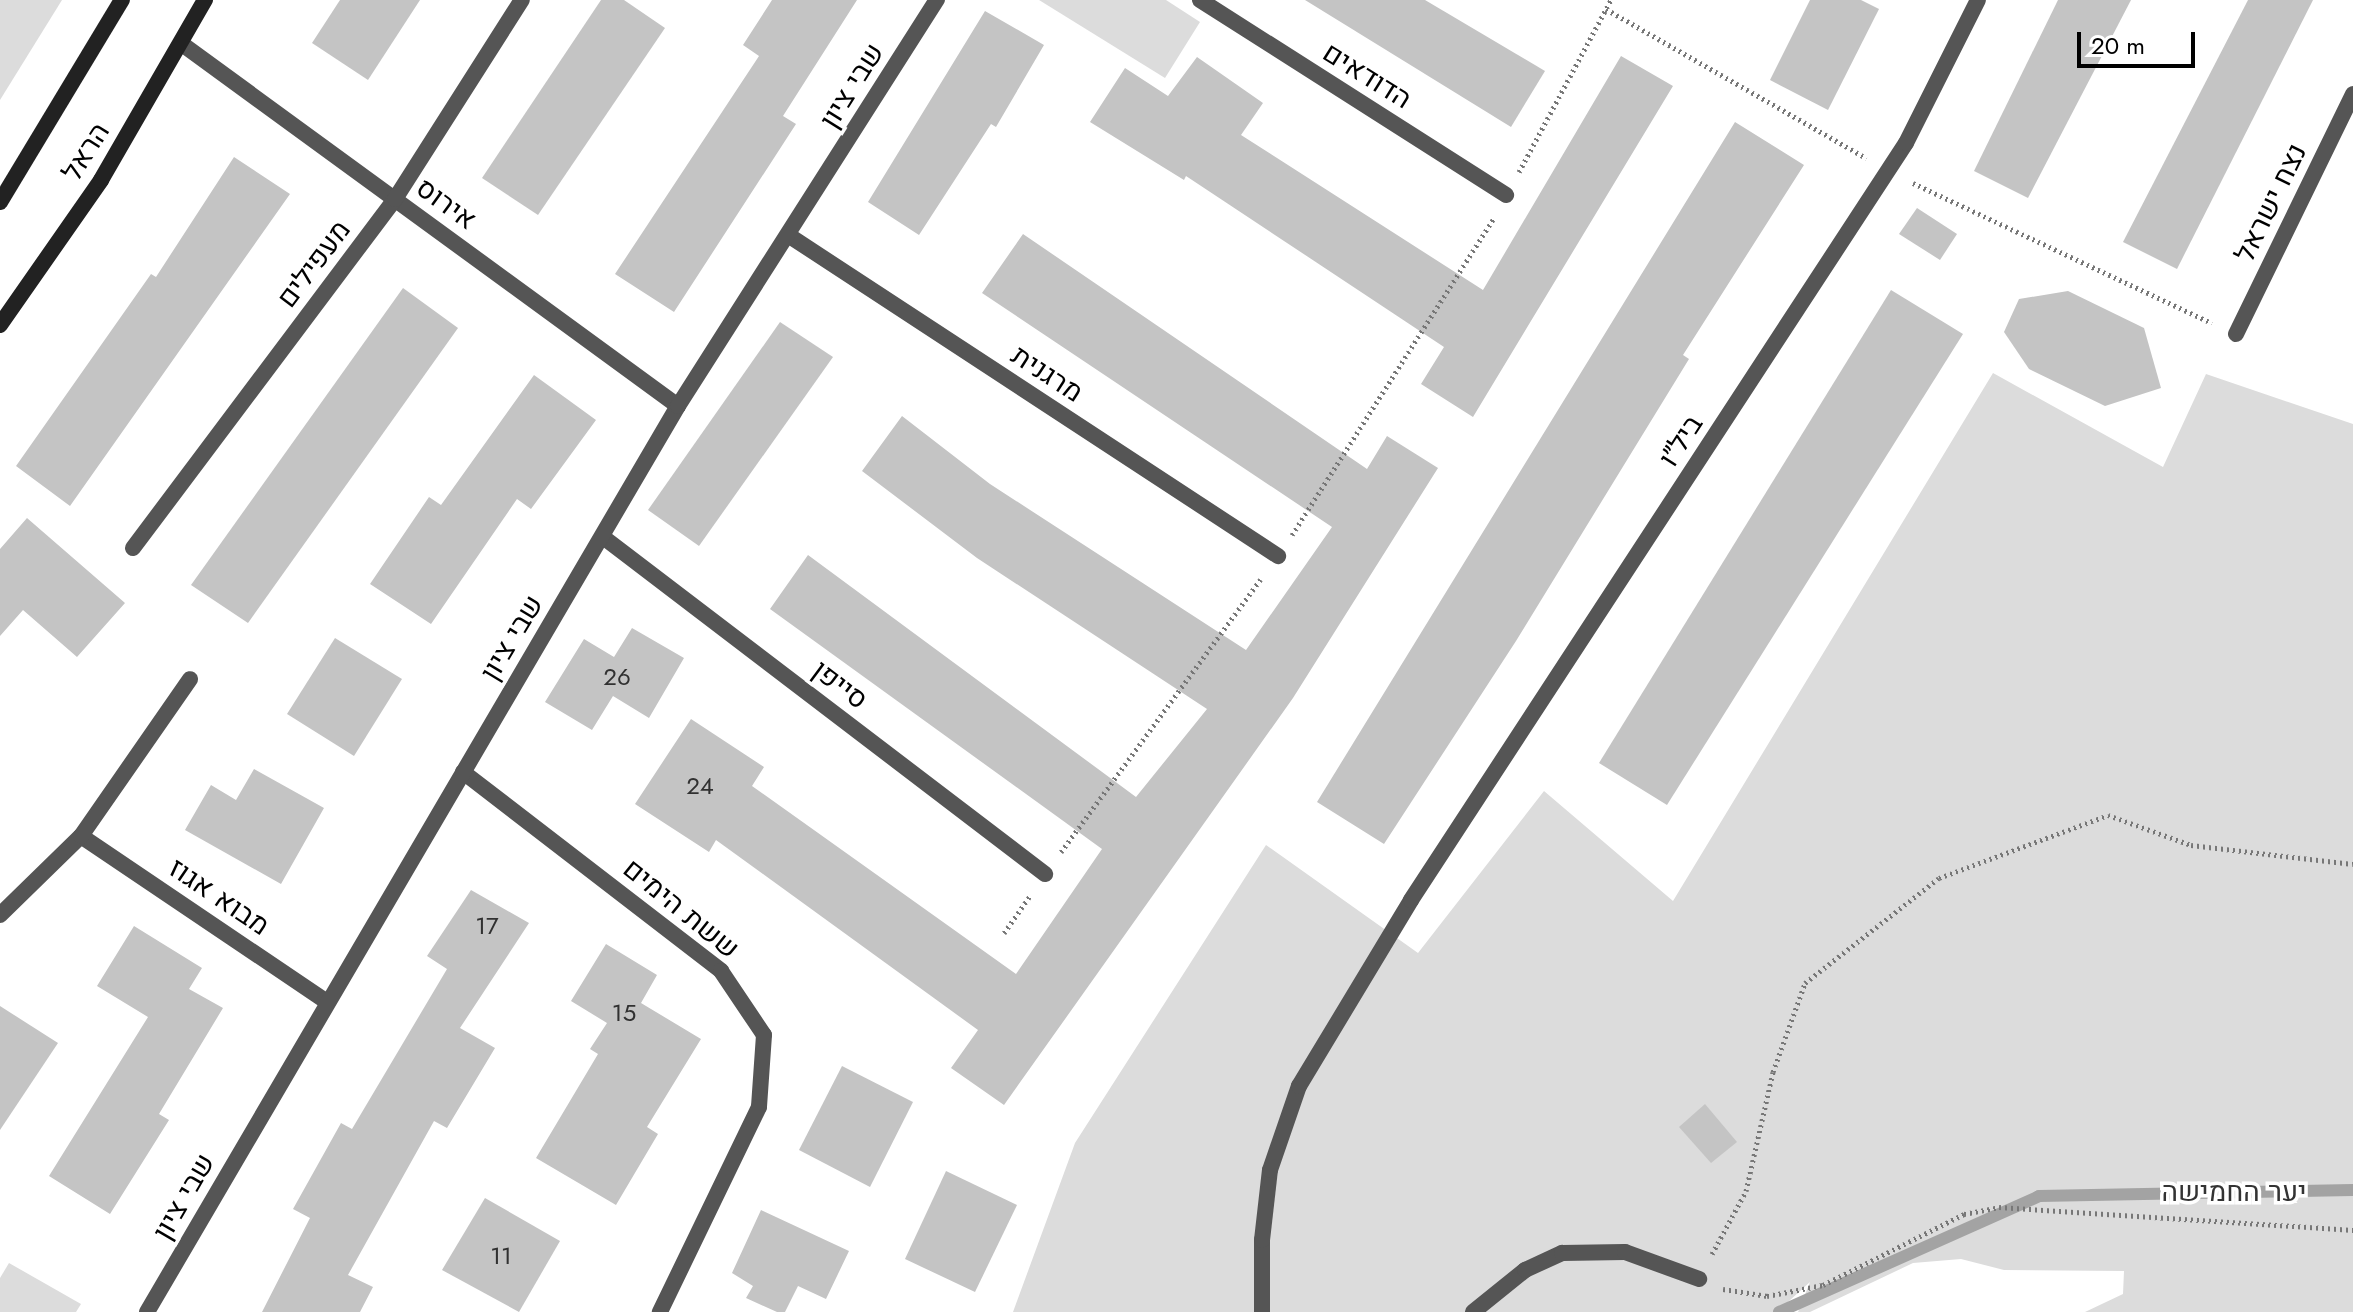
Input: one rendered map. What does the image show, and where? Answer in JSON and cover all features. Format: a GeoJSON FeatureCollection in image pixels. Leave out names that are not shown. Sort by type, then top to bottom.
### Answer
{"type":"FeatureCollection","features":[{"type":"Feature","properties":{"kind":"main road","name":"הראל"},"geometry":{"type":"LineString","coordinates":[[0,202],[122,0]]}},
{"type":"Feature","properties":{"kind":"main road","name":"הראל"},"geometry":{"type":"LineString","coordinates":[[0,325],[101,180],[205,0]]}},
{"type":"Feature","properties":{"kind":"street","name":"מעפילים"},"geometry":{"type":"LineString","coordinates":[[133,548],[395,199],[522,0]]}},
{"type":"Feature","properties":{"kind":"street","name":"שבי ציון"},"geometry":{"type":"LineString","coordinates":[[147,1312],[678,406],[937,0]]}},
{"type":"Feature","properties":{"kind":"street","name":"הדודאים"},"geometry":{"type":"LineString","coordinates":[[1200,0],[1506,195]]}},
{"type":"Feature","properties":{"kind":"street","name":"ביל״ו"},"geometry":{"type":"LineString","coordinates":[[1262,1312],[1262,1240],[1270,1170],[1299,1086],[1411,900],[1906,143],[1978,0]]}},
{"type":"Feature","properties":{"kind":"street","name":"אירוס"},"geometry":{"type":"LineString","coordinates":[[182,44],[678,406]]}},
{"type":"Feature","properties":{"kind":"street","name":"נצח ישראל"},"geometry":{"type":"LineString","coordinates":[[2236,334],[2353,94]]}},
{"type":"Feature","properties":{"kind":"street","name":"מרגנית"},"geometry":{"type":"LineString","coordinates":[[788,235],[1278,556]]}},
{"type":"Feature","properties":{"kind":"street","name":"סייפן"},"geometry":{"type":"LineString","coordinates":[[603,537],[1045,874]]}},
{"type":"Feature","properties":{"kind":"street"},"geometry":{"type":"LineString","coordinates":[[0,915],[81,836],[190,679]]}},
{"type":"Feature","properties":{"kind":"street","name":"ששת הימים"},"geometry":{"type":"LineString","coordinates":[[463,772],[721,971],[764,1035],[759,1107],[660,1312]]}},
{"type":"Feature","properties":{"kind":"street","name":"מבוא אגוז"},"geometry":{"type":"LineString","coordinates":[[81,836],[327,1002]]}},
{"type":"Feature","properties":{"kind":"street"},"geometry":{"type":"LineString","coordinates":[[1473,1312],[1525,1270],[1562,1253],[1625,1252],[1699,1279]]}},
{"type":"Feature","properties":{"kind":"path"},"geometry":{"type":"LineString","coordinates":[[1004,933],[1278,556],[1506,195],[1611,0]]}},
{"type":"Feature","properties":{"kind":"path"},"geometry":{"type":"LineString","coordinates":[[2353,864],[2191,845],[2108,815],[1939,878],[1805,983],[1773,1072],[1746,1191],[1699,1279],[1746,1295],[1793,1293],[1823,1285],[1964,1214],[1999,1207],[2353,1230]]}},
{"type":"Feature","properties":{"kind":"green space"},"geometry":{"type":"Polygon","coordinates":[[[0,0],[62,0],[0,100],[0,0]]]}},
{"type":"Feature","properties":{"kind":"green space"},"geometry":{"type":"Polygon","coordinates":[[[1039,0],[1166,0],[1200,22],[1165,78],[1039,0]]]}},
{"type":"Feature","properties":{"kind":"green space","name":"יער החמישה"},"geometry":{"type":"Polygon","coordinates":[[[1993,373],[2163,467],[2206,374],[2353,424],[2353,1312],[2085,1312],[2123,1294],[2124,1271],[2004,1270],[1961,1259],[1913,1263],[1810,1312],[1798,1312],[1810,1282],[1777,1312],[1013,1312],[1075,1143],[1266,845],[1418,953],[1544,791],[1673,901],[1993,373]]]}},
{"type":"Feature","properties":{"kind":"green space"},"geometry":{"type":"Polygon","coordinates":[[[9,1263],[81,1304],[76,1312],[0,1312],[0,1278],[9,1263]]]}},
{"type":"Feature","properties":{"kind":"building"},"geometry":{"type":"Polygon","coordinates":[[[340,0],[420,0],[368,80],[312,43],[340,0]]]}},
{"type":"Feature","properties":{"kind":"building"},"geometry":{"type":"Polygon","coordinates":[[[601,0],[624,0],[665,28],[538,215],[482,178],[601,0]]]}},
{"type":"Feature","properties":{"kind":"building"},"geometry":{"type":"Polygon","coordinates":[[[772,0],[857,0],[783,116],[796,124],[674,312],[615,274],[759,56],[743,45],[772,0]]]}},
{"type":"Feature","properties":{"kind":"building"},"geometry":{"type":"Polygon","coordinates":[[[1305,0],[1425,0],[1545,71],[1511,127],[1305,0]]]}},
{"type":"Feature","properties":{"kind":"building"},"geometry":{"type":"Polygon","coordinates":[[[1810,0],[1861,0],[1879,9],[1828,110],[1770,80],[1810,0]]]}},
{"type":"Feature","properties":{"kind":"building"},"geometry":{"type":"Polygon","coordinates":[[[2058,0],[2131,0],[2028,198],[1974,171],[2058,0]]]}},
{"type":"Feature","properties":{"kind":"building"},"geometry":{"type":"Polygon","coordinates":[[[2248,0],[2313,0],[2177,269],[2123,242],[2248,0]]]}},
{"type":"Feature","properties":{"kind":"building"},"geometry":{"type":"Polygon","coordinates":[[[985,11],[1044,45],[996,127],[991,124],[919,235],[868,202],[985,11]]]}},
{"type":"Feature","properties":{"kind":"building"},"geometry":{"type":"Polygon","coordinates":[[[1621,56],[1673,86],[1473,417],[1421,384],[1444,347],[1186,176],[1184,180],[1090,122],[1125,68],[1168,96],[1197,57],[1263,103],[1241,135],[1483,290],[1621,56]]]}},
{"type":"Feature","properties":{"kind":"building"},"geometry":{"type":"Polygon","coordinates":[[[1735,122],[1804,165],[1683,355],[1689,359],[1516,641],[1384,844],[1317,802],[1735,122]]]}},
{"type":"Feature","properties":{"kind":"building"},"geometry":{"type":"Polygon","coordinates":[[[234,157],[290,194],[70,506],[16,466],[151,274],[156,277],[234,157]]]}},
{"type":"Feature","properties":{"kind":"building"},"geometry":{"type":"Polygon","coordinates":[[[1917,208],[1957,234],[1940,260],[1899,234],[1917,208]]]}},
{"type":"Feature","properties":{"kind":"building"},"geometry":{"type":"Polygon","coordinates":[[[1023,234],[1367,469],[1387,436],[1438,468],[1293,698],[1004,1105],[951,1068],[978,1030],[716,840],[709,852],[635,804],[691,719],[764,767],[752,786],[1016,974],[1102,849],[770,609],[808,555],[1136,797],[1207,709],[977,558],[862,471],[902,416],[990,484],[1246,650],[1332,527],[982,293],[1023,234]]]}},
{"type":"Feature","properties":{"kind":"building"},"geometry":{"type":"Polygon","coordinates":[[[403,288],[458,328],[248,623],[191,585],[403,288]]]}},
{"type":"Feature","properties":{"kind":"building"},"geometry":{"type":"Polygon","coordinates":[[[1891,290],[1963,334],[1667,805],[1599,763],[1891,290]]]}},
{"type":"Feature","properties":{"kind":"building"},"geometry":{"type":"Polygon","coordinates":[[[2068,291],[2144,328],[2161,388],[2105,406],[2029,369],[2004,332],[2019,299],[2068,291]]]}},
{"type":"Feature","properties":{"kind":"building"},"geometry":{"type":"Polygon","coordinates":[[[780,322],[833,357],[699,546],[648,510],[780,322]]]}},
{"type":"Feature","properties":{"kind":"building"},"geometry":{"type":"Polygon","coordinates":[[[534,375],[596,420],[531,509],[517,499],[431,624],[370,584],[429,497],[441,505],[534,375]]]}},
{"type":"Feature","properties":{"kind":"building"},"geometry":{"type":"Polygon","coordinates":[[[27,518],[125,603],[77,657],[23,610],[0,636],[0,549],[27,518]]]}},
{"type":"Feature","properties":{"kind":"building"},"geometry":{"type":"Polygon","coordinates":[[[632,628],[684,658],[649,718],[613,696],[592,730],[545,702],[584,639],[614,657],[632,628]]]}},
{"type":"Feature","properties":{"kind":"building"},"geometry":{"type":"Polygon","coordinates":[[[335,638],[402,679],[354,756],[287,714],[335,638]]]}},
{"type":"Feature","properties":{"kind":"building"},"geometry":{"type":"Polygon","coordinates":[[[254,769],[324,808],[281,884],[185,830],[211,785],[236,800],[254,769]]]}},
{"type":"Feature","properties":{"kind":"building"},"geometry":{"type":"Polygon","coordinates":[[[471,890],[529,923],[460,1028],[495,1048],[447,1128],[434,1121],[348,1275],[373,1287],[360,1312],[262,1312],[310,1218],[293,1209],[341,1123],[352,1129],[447,969],[427,956],[471,890]]]}},
{"type":"Feature","properties":{"kind":"building"},"geometry":{"type":"Polygon","coordinates":[[[134,926],[202,968],[189,989],[223,1008],[159,1114],[169,1120],[110,1214],[49,1176],[148,1017],[97,986],[134,926]]]}},
{"type":"Feature","properties":{"kind":"building"},"geometry":{"type":"Polygon","coordinates":[[[606,944],[657,975],[641,1003],[701,1039],[647,1127],[658,1134],[616,1205],[536,1158],[598,1054],[590,1049],[607,1023],[571,1001],[606,944]]]}},
{"type":"Feature","properties":{"kind":"building"},"geometry":{"type":"Polygon","coordinates":[[[0,1006],[58,1043],[0,1130],[0,1006]]]}},
{"type":"Feature","properties":{"kind":"building"},"geometry":{"type":"Polygon","coordinates":[[[842,1066],[913,1102],[870,1187],[799,1150],[842,1066]]]}},
{"type":"Feature","properties":{"kind":"building"},"geometry":{"type":"Polygon","coordinates":[[[1705,1104],[1737,1142],[1711,1163],[1679,1127],[1705,1104]]]}},
{"type":"Feature","properties":{"kind":"building"},"geometry":{"type":"Polygon","coordinates":[[[946,1171],[1017,1205],[975,1292],[905,1259],[946,1171]]]}},
{"type":"Feature","properties":{"kind":"building"},"geometry":{"type":"Polygon","coordinates":[[[485,1198],[560,1241],[519,1312],[442,1270],[485,1198]]]}},
{"type":"Feature","properties":{"kind":"building"},"geometry":{"type":"Polygon","coordinates":[[[761,1210],[849,1251],[826,1299],[798,1286],[785,1312],[777,1312],[746,1298],[753,1286],[732,1273],[761,1210]]]}},
{"type":"Feature","properties":{"kind":"waterway"},"geometry":{"type":"LineString","coordinates":[[1779,1312],[2039,1196],[2353,1190]]}}]}
